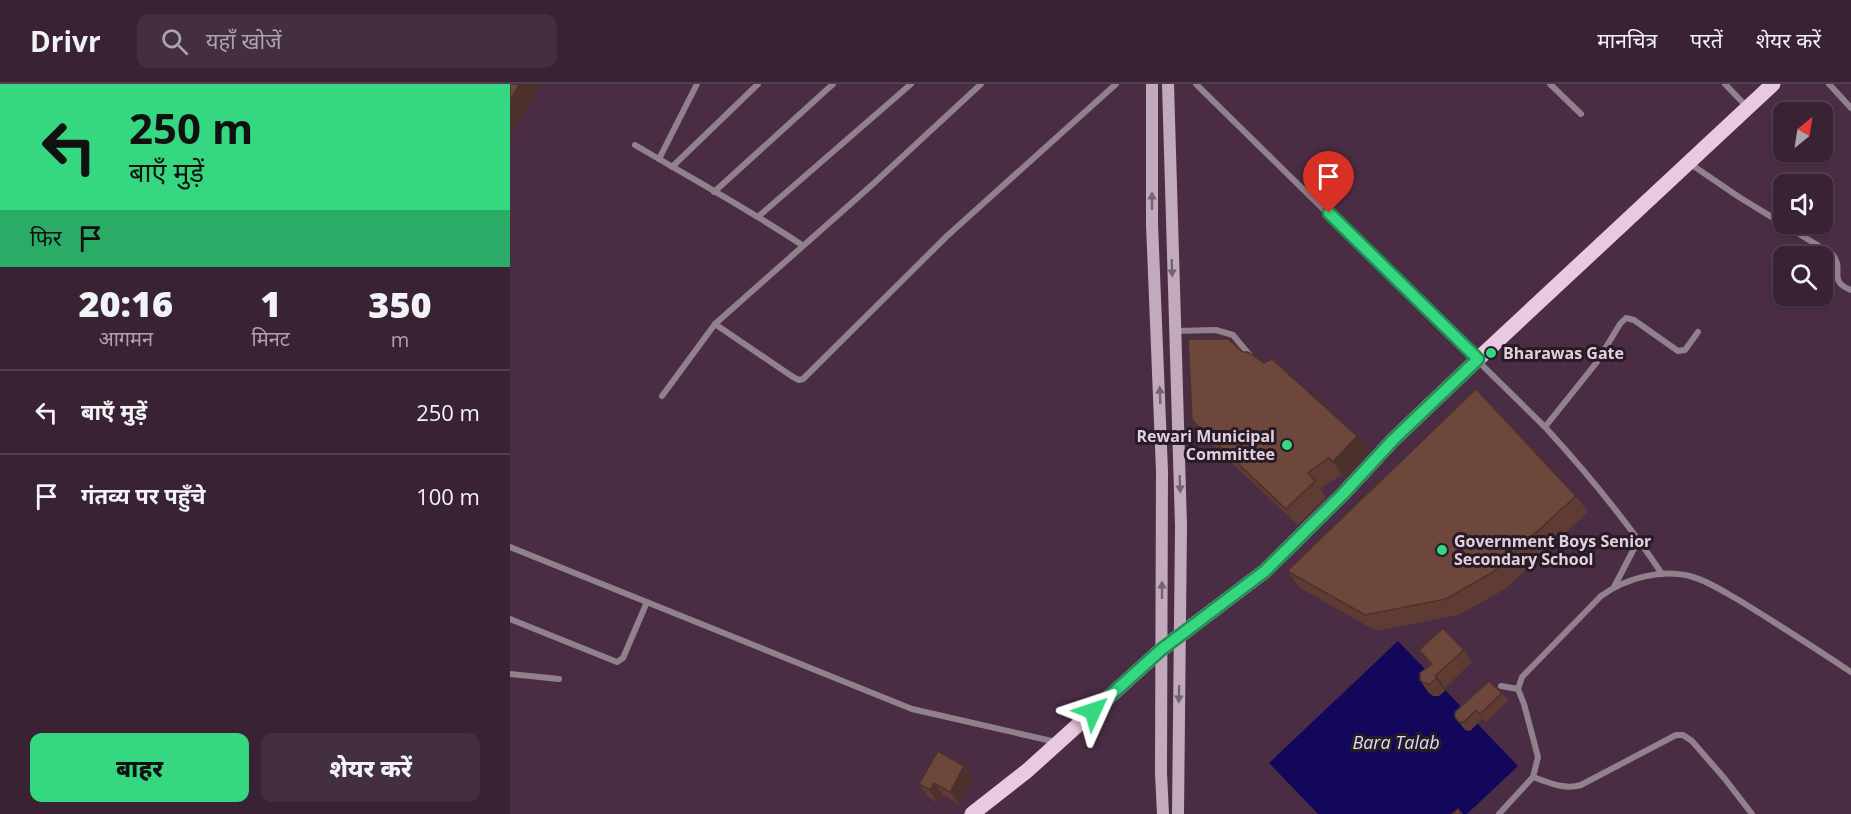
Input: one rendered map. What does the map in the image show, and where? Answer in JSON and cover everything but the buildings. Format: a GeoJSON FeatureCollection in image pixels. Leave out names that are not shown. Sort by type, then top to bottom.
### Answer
{"type":"FeatureCollection","features":[{"type":"Feature","properties":{"kind":"main road"},"geometry":{"type":"LineString","coordinates":[[1152,84],[1152,224],[1162,471],[1161,773],[1163,814]]}},
{"type":"Feature","properties":{"kind":"main road"},"geometry":{"type":"LineString","coordinates":[[1168,84],[1181,526],[1178,814]]}},
{"type":"Feature","properties":{"kind":"main road"},"geometry":{"type":"LineString","coordinates":[[972,814],[1029,770],[1162,649],[1265,571],[1343,494],[1393,440],[1773,84]]}},
{"type":"Feature","properties":{"kind":"street"},"geometry":{"type":"LineString","coordinates":[[659,159],[697,84]]}},
{"type":"Feature","properties":{"kind":"street"},"geometry":{"type":"LineString","coordinates":[[672,166],[758,84]]}},
{"type":"Feature","properties":{"kind":"street"},"geometry":{"type":"LineString","coordinates":[[714,192],[834,84]]}},
{"type":"Feature","properties":{"kind":"street"},"geometry":{"type":"LineString","coordinates":[[759,216],[911,84]]}},
{"type":"Feature","properties":{"kind":"street"},"geometry":{"type":"LineString","coordinates":[[662,396],[715,324],[873,184],[981,84]]}},
{"type":"Feature","properties":{"kind":"street"},"geometry":{"type":"LineString","coordinates":[[715,324],[792,377],[803,379],[947,236],[1116,84]]}},
{"type":"Feature","properties":{"kind":"street"},"geometry":{"type":"LineString","coordinates":[[1196,84],[1545,427],[1595,482],[1639,539],[1662,574]]}},
{"type":"Feature","properties":{"kind":"street"},"geometry":{"type":"LineString","coordinates":[[1550,84],[1581,114]]}},
{"type":"Feature","properties":{"kind":"street"},"geometry":{"type":"LineString","coordinates":[[1725,84],[1747,107]]}},
{"type":"Feature","properties":{"kind":"street"},"geometry":{"type":"LineString","coordinates":[[1829,84],[1851,108]]}},
{"type":"Feature","properties":{"kind":"street"},"geometry":{"type":"LineString","coordinates":[[635,145],[759,216],[802,245]]}},
{"type":"Feature","properties":{"kind":"street"},"geometry":{"type":"LineString","coordinates":[[1688,163],[1832,254],[1839,264],[1837,278],[1840,284],[1851,290]]}},
{"type":"Feature","properties":{"kind":"street"},"geometry":{"type":"LineString","coordinates":[[1545,427],[1585,378],[1626,318],[1634,320],[1678,351],[1685,350],[1698,332]]}},
{"type":"Feature","properties":{"kind":"street"},"geometry":{"type":"LineString","coordinates":[[1175,331],[1216,330],[1233,335],[1257,364]]}},
{"type":"Feature","properties":{"kind":"street"},"geometry":{"type":"LineString","coordinates":[[1614,587],[1639,539]]}},
{"type":"Feature","properties":{"kind":"street"},"geometry":{"type":"LineString","coordinates":[[510,547],[926,714],[1059,742]]}},
{"type":"Feature","properties":{"kind":"street"},"geometry":{"type":"LineString","coordinates":[[1499,814],[1533,777],[1538,757],[1518,688],[1522,677],[1601,596],[1614,587],[1644,577],[1662,574],[1681,574],[1703,581],[1757,612],[1851,672]]}},
{"type":"Feature","properties":{"kind":"street"},"geometry":{"type":"LineString","coordinates":[[510,619],[617,662],[623,658],[647,602]]}},
{"type":"Feature","properties":{"kind":"street"},"geometry":{"type":"LineString","coordinates":[[510,674],[559,679]]}},
{"type":"Feature","properties":{"kind":"street"},"geometry":{"type":"LineString","coordinates":[[1502,686],[1518,688]]}},
{"type":"Feature","properties":{"kind":"street"},"geometry":{"type":"LineString","coordinates":[[1533,777],[1562,788],[1573,788],[1676,735],[1683,735],[1692,741],[1752,814]]}},
{"type":"Feature","properties":{"kind":"water","name":"Bara Talab"},"geometry":{"type":"Polygon","coordinates":[[[1398,641],[1518,766],[1467,814],[1318,814],[1269,763],[1398,641]]]}},
{"type":"Feature","properties":{"kind":"place","name":"Bharawas Gate"},"geometry":{"type":"Point","coordinates":[1491,353]}},
{"type":"Feature","properties":{"kind":"place","name":"Rewari Municipal Committee"},"geometry":{"type":"Point","coordinates":[1287,445]}},
{"type":"Feature","properties":{"kind":"place","name":"Government Boys Senior Secondary School"},"geometry":{"type":"Point","coordinates":[1442,550]}},
{"type":"Feature","properties":{"kind":"route"},"geometry":{"type":"LineString","coordinates":[[1093,711],[1162,649],[1265,571],[1343,494],[1393,440],[1478,359],[1329,213]]}}]}
